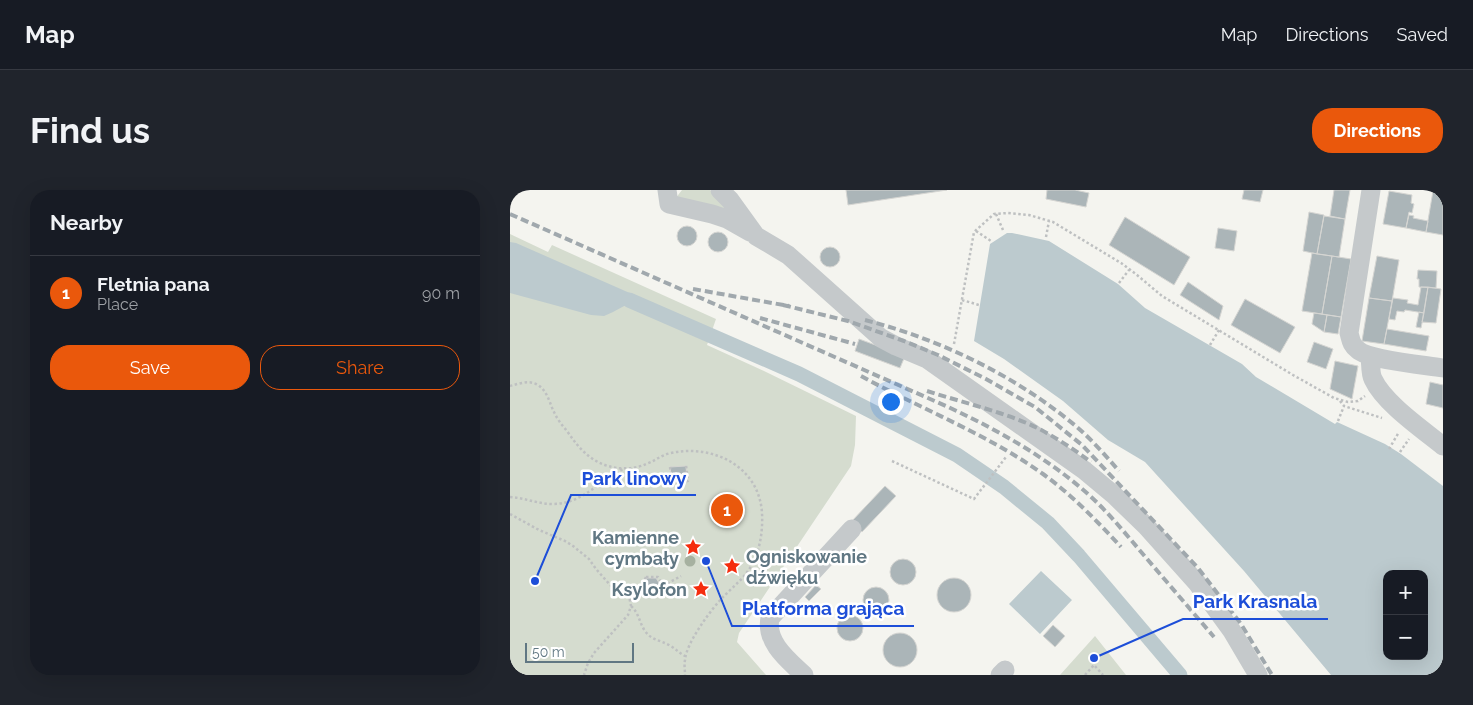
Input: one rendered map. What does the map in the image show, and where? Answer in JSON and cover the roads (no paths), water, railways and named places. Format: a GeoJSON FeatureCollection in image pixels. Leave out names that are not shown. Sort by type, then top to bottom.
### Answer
{"type":"FeatureCollection","features":[{"type":"Feature","properties":{"kind":"street"},"geometry":{"type":"LineString","coordinates":[[667,190],[669,204],[719,217],[788,255],[881,338],[927,359],[1084,470],[1114,494],[1198,583],[1232,630],[1258,675]]}},
{"type":"Feature","properties":{"kind":"street"},"geometry":{"type":"LineString","coordinates":[[720,190],[730,200],[756,236]]}},
{"type":"Feature","properties":{"kind":"street"},"geometry":{"type":"LineString","coordinates":[[1371,190],[1349,333],[1351,344],[1359,351],[1370,356],[1443,368]]}},
{"type":"Feature","properties":{"kind":"street"},"geometry":{"type":"LineString","coordinates":[[1370,356],[1372,378],[1380,392],[1404,415],[1443,446]]}},
{"type":"Feature","properties":{"kind":"street"},"geometry":{"type":"LineString","coordinates":[[804,675],[779,651],[768,627],[770,618],[852,529]]}},
{"type":"Feature","properties":{"kind":"waterway"},"geometry":{"type":"LineString","coordinates":[[629,300],[799,374],[957,455],[1004,487],[1048,523],[1079,556],[1180,675]]}},
{"type":"Feature","properties":{"kind":"railway"},"geometry":{"type":"LineString","coordinates":[[510,214],[946,406],[1021,445],[1055,468],[1095,501],[1123,530],[1214,637]]}},
{"type":"Feature","properties":{"kind":"railway"},"geometry":{"type":"LineString","coordinates":[[693,289],[789,306]]}},
{"type":"Feature","properties":{"kind":"railway"},"geometry":{"type":"LineString","coordinates":[[783,305],[848,321],[904,341],[938,355],[986,379],[1035,407],[1082,445],[1198,568],[1241,624],[1272,675]]}},
{"type":"Feature","properties":{"kind":"railway"},"geometry":{"type":"LineString","coordinates":[[760,318],[855,344]]}},
{"type":"Feature","properties":{"kind":"railway"},"geometry":{"type":"LineString","coordinates":[[865,320],[894,328],[950,349],[1003,376],[1054,409],[1077,427],[1119,471]]}},
{"type":"Feature","properties":{"kind":"railway"},"geometry":{"type":"LineString","coordinates":[[861,376],[977,434],[1022,460],[1074,499],[1121,547]]}},
{"type":"Feature","properties":{"kind":"railway"},"geometry":{"type":"LineString","coordinates":[[927,391],[991,410],[1029,424],[1045,432],[1091,462]]}},
{"type":"Feature","properties":{"kind":"place","name":"Fletnia pana"},"geometry":{"type":"Point","coordinates":[727,510]}},
{"type":"Feature","properties":{"kind":"place","name":"Kamienne cymbały"},"geometry":{"type":"Point","coordinates":[693,547]}},
{"type":"Feature","properties":{"kind":"place","name":"Platforma grająca"},"geometry":{"type":"Point","coordinates":[706,561]}},
{"type":"Feature","properties":{"kind":"place","name":"Ogniskowanie dźwięku"},"geometry":{"type":"Point","coordinates":[732,566]}},
{"type":"Feature","properties":{"kind":"place","name":"Park linowy"},"geometry":{"type":"Point","coordinates":[535,581]}},
{"type":"Feature","properties":{"kind":"place","name":"Ksylofon"},"geometry":{"type":"Point","coordinates":[701,589]}},
{"type":"Feature","properties":{"kind":"place","name":"Park Krasnala"},"geometry":{"type":"Point","coordinates":[1094,658]}}]}
